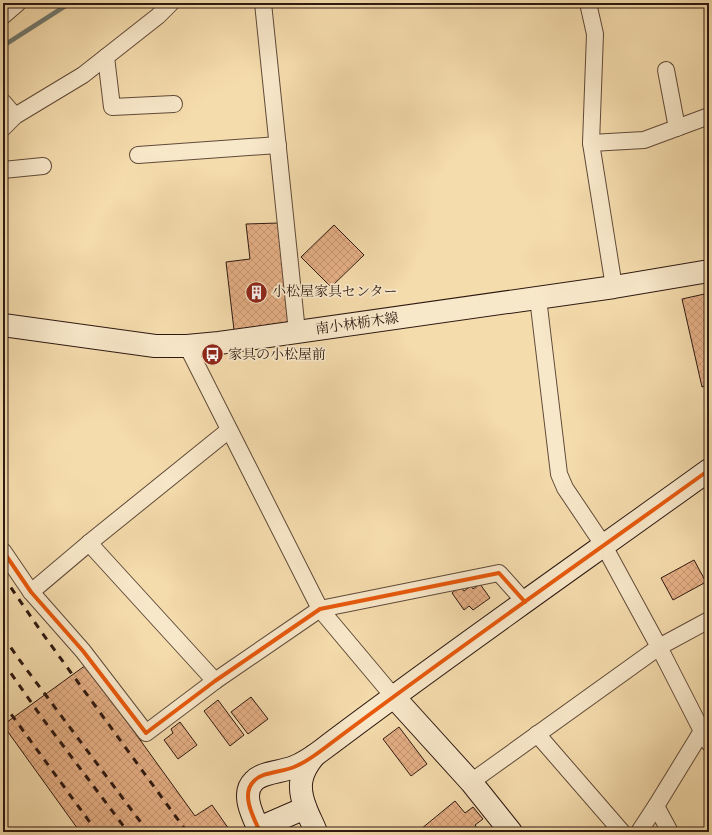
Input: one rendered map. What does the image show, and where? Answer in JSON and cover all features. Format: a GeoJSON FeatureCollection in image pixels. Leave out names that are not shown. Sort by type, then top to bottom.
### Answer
{"type":"FeatureCollection","features":[{"type":"Feature","properties":{"kind":"street"},"geometry":{"type":"LineString","coordinates":[[3,16],[18,3]]}},
{"type":"Feature","properties":{"kind":"street"},"geometry":{"type":"LineString","coordinates":[[3,128],[15,116],[83,76],[158,16],[170,3]]}},
{"type":"Feature","properties":{"kind":"street"},"geometry":{"type":"LineString","coordinates":[[263,3],[297,332]]}},
{"type":"Feature","properties":{"kind":"street"},"geometry":{"type":"LineString","coordinates":[[588,3],[595,34],[591,143],[614,287]]}},
{"type":"Feature","properties":{"kind":"street"},"geometry":{"type":"LineString","coordinates":[[106,57],[112,107],[174,104]]}},
{"type":"Feature","properties":{"kind":"street"},"geometry":{"type":"LineString","coordinates":[[666,70],[677,128]]}},
{"type":"Feature","properties":{"kind":"street"},"geometry":{"type":"LineString","coordinates":[[3,102],[15,116]]}},
{"type":"Feature","properties":{"kind":"street"},"geometry":{"type":"LineString","coordinates":[[591,143],[644,140],[709,116]]}},
{"type":"Feature","properties":{"kind":"street"},"geometry":{"type":"LineString","coordinates":[[138,155],[278,145]]}},
{"type":"Feature","properties":{"kind":"street"},"geometry":{"type":"LineString","coordinates":[[3,170],[43,166]]}},
{"type":"Feature","properties":{"kind":"street","name":"南小林栃木線"},"geometry":{"type":"LineString","coordinates":[[3,325],[155,346],[187,346],[219,343],[538,298],[709,271]]}},
{"type":"Feature","properties":{"kind":"street"},"geometry":{"type":"LineString","coordinates":[[538,298],[559,474],[565,488],[604,546],[659,647],[705,737],[639,832]]}},
{"type":"Feature","properties":{"kind":"street"},"geometry":{"type":"LineString","coordinates":[[187,346],[320,609],[393,696],[471,782],[511,832]]}},
{"type":"Feature","properties":{"kind":"street"},"geometry":{"type":"LineString","coordinates":[[31,592],[229,430]]}},
{"type":"Feature","properties":{"kind":"street"},"geometry":{"type":"LineString","coordinates":[[305,808],[259,830],[249,801],[249,789],[253,781],[262,775],[280,772],[295,767],[314,756],[393,696],[709,470]]}},
{"type":"Feature","properties":{"kind":"street"},"geometry":{"type":"LineString","coordinates":[[89,543],[215,681]]}},
{"type":"Feature","properties":{"kind":"street"},"geometry":{"type":"LineString","coordinates":[[4,556],[31,592],[83,651],[146,733],[215,681],[320,609],[499,573],[525,602]]}},
{"type":"Feature","properties":{"kind":"street"},"geometry":{"type":"LineString","coordinates":[[471,782],[659,647],[709,620]]}},
{"type":"Feature","properties":{"kind":"street"},"geometry":{"type":"LineString","coordinates":[[538,734],[622,832]]}},
{"type":"Feature","properties":{"kind":"street"},"geometry":{"type":"LineString","coordinates":[[314,756],[307,765],[301,779],[300,789],[305,808],[316,832]]}},
{"type":"Feature","properties":{"kind":"street"},"geometry":{"type":"LineString","coordinates":[[656,806],[670,832]]}},
{"type":"Feature","properties":{"kind":"building","name":"小松屋家具センター"},"geometry":{"type":"Polygon","coordinates":[[[279,223],[288,322],[234,330],[226,262],[250,259],[246,224],[279,223]]]}},
{"type":"Feature","properties":{"kind":"building","name":"小松屋家具センター"},"geometry":{"type":"Polygon","coordinates":[[[334,225],[364,255],[331,287],[301,257],[334,225]]]}},
{"type":"Feature","properties":{"kind":"building"},"geometry":{"type":"Polygon","coordinates":[[[709,293],[709,385],[702,387],[682,299],[709,293]]]}},
{"type":"Feature","properties":{"kind":"building"},"geometry":{"type":"Polygon","coordinates":[[[694,560],[706,582],[673,600],[661,578],[694,560]]]}},
{"type":"Feature","properties":{"kind":"building"},"geometry":{"type":"Polygon","coordinates":[[[480,584],[490,598],[473,610],[469,606],[464,610],[452,593],[460,586],[464,591],[471,586],[473,589],[480,584]]]}},
{"type":"Feature","properties":{"kind":"building"},"geometry":{"type":"Polygon","coordinates":[[[86,665],[195,816],[212,805],[231,832],[80,832],[3,725],[86,665]]]}},
{"type":"Feature","properties":{"kind":"building"},"geometry":{"type":"Polygon","coordinates":[[[251,697],[268,719],[248,734],[231,712],[251,697]]]}},
{"type":"Feature","properties":{"kind":"building"},"geometry":{"type":"Polygon","coordinates":[[[218,700],[244,735],[230,746],[204,711],[218,700]]]}},
{"type":"Feature","properties":{"kind":"building"},"geometry":{"type":"Polygon","coordinates":[[[180,722],[197,745],[178,759],[164,740],[173,733],[171,729],[180,722]]]}},
{"type":"Feature","properties":{"kind":"building"},"geometry":{"type":"Polygon","coordinates":[[[399,727],[427,764],[411,776],[383,739],[399,727]]]}},
{"type":"Feature","properties":{"kind":"building"},"geometry":{"type":"Polygon","coordinates":[[[455,801],[465,813],[473,807],[483,819],[475,825],[480,832],[423,832],[421,829],[455,801]]]}},
{"type":"Feature","properties":{"kind":"waterway"},"geometry":{"type":"LineString","coordinates":[[3,50],[6,44],[70,3]]}},
{"type":"Feature","properties":{"kind":"railway"},"geometry":{"type":"LineString","coordinates":[[3,576],[40,630],[187,832]]}},
{"type":"Feature","properties":{"kind":"railway"},"geometry":{"type":"LineString","coordinates":[[3,636],[148,832]]}},
{"type":"Feature","properties":{"kind":"railway"},"geometry":{"type":"LineString","coordinates":[[3,662],[40,715],[128,832]]}},
{"type":"Feature","properties":{"kind":"railway"},"geometry":{"type":"LineString","coordinates":[[3,703],[97,832]]}},
{"type":"Feature","properties":{"kind":"cycle path"},"geometry":{"type":"LineString","coordinates":[[260,832],[248,799],[248,792],[254,781],[267,774],[294,767],[312,757],[466,644],[709,470]]}},
{"type":"Feature","properties":{"kind":"cycle path"},"geometry":{"type":"LineString","coordinates":[[3,551],[31,592],[83,651],[146,733],[215,681],[320,609],[499,573],[525,602]]}},
{"type":"Feature","properties":{"kind":"place","name":"小松屋家具センター"},"geometry":{"type":"Point","coordinates":[257,292]}},
{"type":"Feature","properties":{"kind":"place","name":"家具の小松屋前"},"geometry":{"type":"Point","coordinates":[212,355]}}]}
